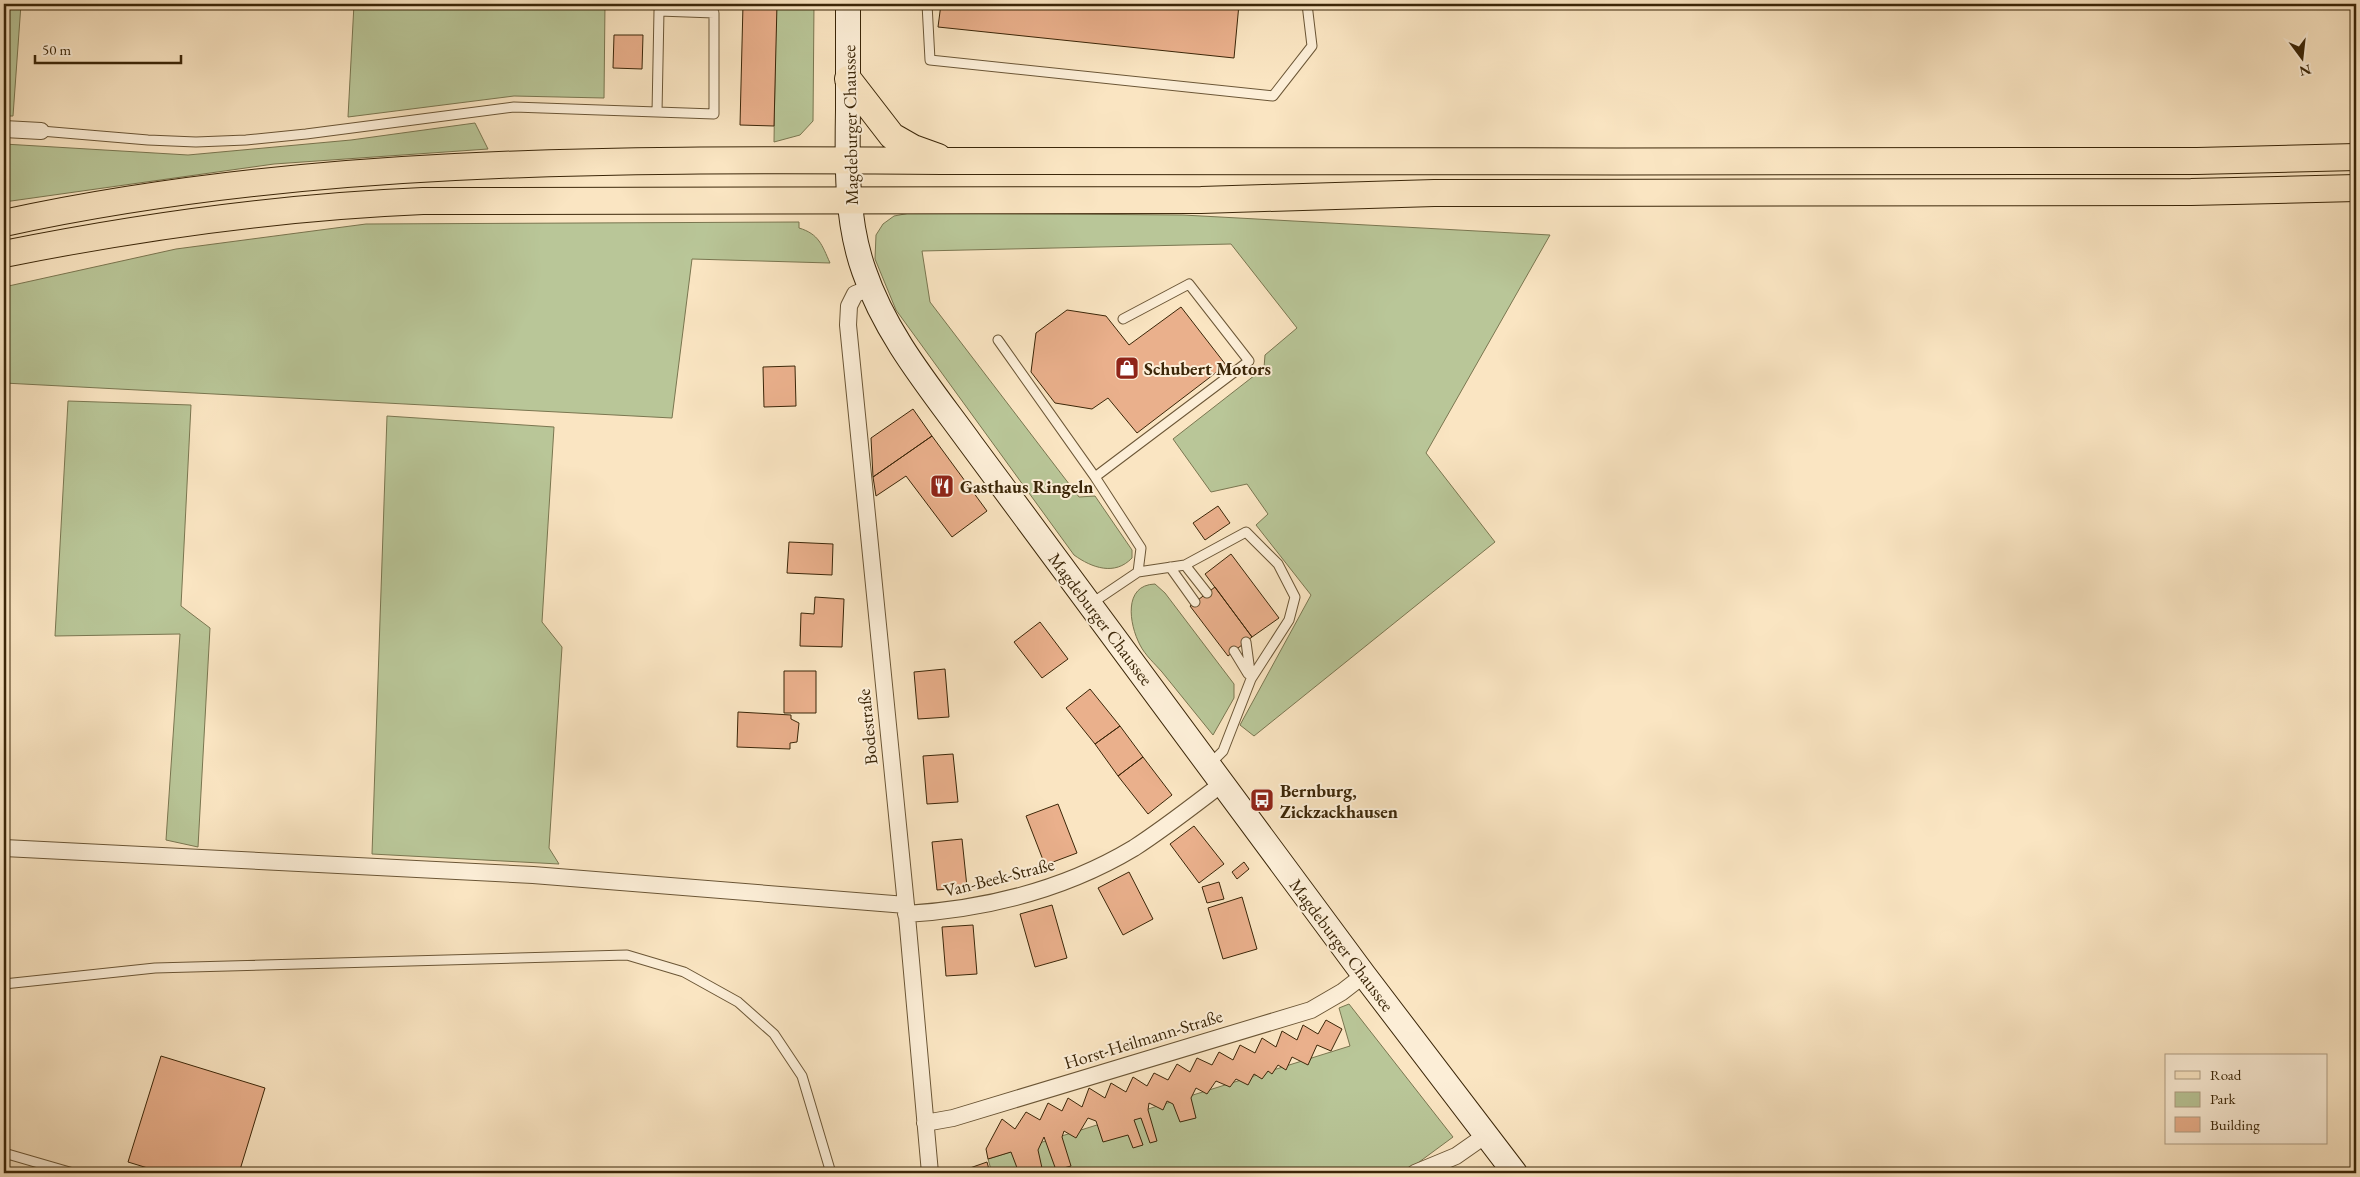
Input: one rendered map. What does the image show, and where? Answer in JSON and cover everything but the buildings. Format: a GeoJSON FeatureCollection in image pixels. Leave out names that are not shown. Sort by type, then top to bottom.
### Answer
{"type":"FeatureCollection","features":[{"type":"Feature","properties":{"kind":"main road","name":"Magdeburger Chaussee"},"geometry":{"type":"LineString","coordinates":[[848,4],[847,161],[856,245],[870,288],[893,332],[917,370],[1210,764],[1364,975],[1515,1173]]}},
{"type":"Feature","properties":{"kind":"main road"},"geometry":{"type":"LineString","coordinates":[[848,79],[892,136],[913,148],[948,161]]}},
{"type":"Feature","properties":{"kind":"main road"},"geometry":{"type":"LineString","coordinates":[[4,223],[176,191],[360,172],[534,164],[847,161],[2197,161],[2356,157]]}},
{"type":"Feature","properties":{"kind":"main road"},"geometry":{"type":"LineString","coordinates":[[4,254],[185,221],[368,203],[423,201],[1201,200],[1434,193],[2190,192],[2356,188]]}},
{"type":"Feature","properties":{"kind":"street"},"geometry":{"type":"LineString","coordinates":[[4,129],[40,131]]}},
{"type":"Feature","properties":{"kind":"street","name":"Bodestraße"},"geometry":{"type":"LineString","coordinates":[[870,288],[855,294],[848,306],[848,325],[906,909],[930,1173]]}},
{"type":"Feature","properties":{"kind":"street","name":"Van-Beek-Straße"},"geometry":{"type":"LineString","coordinates":[[4,848],[533,875],[906,909],[976,906],[1020,896],[1090,872],[1134,848],[1223,783]]}},
{"type":"Feature","properties":{"kind":"street","name":"Horst-Heilmann-Straße"},"geometry":{"type":"LineString","coordinates":[[924,1123],[953,1118],[1311,1010],[1342,992],[1364,975]]}},
{"type":"Feature","properties":{"kind":"street"},"geometry":{"type":"LineString","coordinates":[[1415,1173],[1456,1156],[1486,1135]]}},
{"type":"Feature","properties":{"kind":"lane"},"geometry":{"type":"LineString","coordinates":[[927,4],[930,60],[1273,96],[1312,46],[1307,4]]}},
{"type":"Feature","properties":{"kind":"lane"},"geometry":{"type":"LineString","coordinates":[[40,131],[148,140],[246,140],[514,107],[714,114],[714,13],[659,12],[657,112]]}},
{"type":"Feature","properties":{"kind":"lane"},"geometry":{"type":"LineString","coordinates":[[1095,477],[1249,361],[1189,284],[1123,319]]}},
{"type":"Feature","properties":{"kind":"lane"},"geometry":{"type":"LineString","coordinates":[[998,340],[1095,477],[1141,548],[1138,572]]}},
{"type":"Feature","properties":{"kind":"lane"},"geometry":{"type":"LineString","coordinates":[[1090,604],[1138,572],[1185,565],[1246,532],[1278,564],[1295,597],[1289,620],[1251,679],[1223,751],[1210,764]]}},
{"type":"Feature","properties":{"kind":"lane"},"geometry":{"type":"LineString","coordinates":[[1185,565],[1208,593]]}},
{"type":"Feature","properties":{"kind":"lane"},"geometry":{"type":"LineString","coordinates":[[1170,567],[1196,602]]}},
{"type":"Feature","properties":{"kind":"lane"},"geometry":{"type":"LineString","coordinates":[[1246,642],[1251,679]]}},
{"type":"Feature","properties":{"kind":"lane"},"geometry":{"type":"LineString","coordinates":[[1234,651],[1251,679]]}},
{"type":"Feature","properties":{"kind":"lane"},"geometry":{"type":"LineString","coordinates":[[4,984],[155,968],[626,955],[684,972],[738,1002],[774,1034],[802,1076],[831,1173]]}},
{"type":"Feature","properties":{"kind":"lane"},"geometry":{"type":"LineString","coordinates":[[4,1154],[73,1173]]}},
{"type":"Feature","properties":{"kind":"green space"},"geometry":{"type":"Polygon","coordinates":[[[4,4],[21,4],[13,116],[4,116],[4,4]]]}},
{"type":"Feature","properties":{"kind":"green space"},"geometry":{"type":"Polygon","coordinates":[[[354,4],[605,4],[604,98],[514,96],[348,117],[354,4]]]}},
{"type":"Feature","properties":{"kind":"green space"},"geometry":{"type":"Polygon","coordinates":[[[776,4],[814,4],[813,121],[800,135],[774,142],[776,4]]]}},
{"type":"Feature","properties":{"kind":"green space"},"geometry":{"type":"Polygon","coordinates":[[[475,123],[488,149],[274,164],[4,202],[4,144],[188,155],[351,140],[475,123]]]}},
{"type":"Feature","properties":{"kind":"green space"},"geometry":{"type":"Polygon","coordinates":[[[910,213],[1183,215],[1550,235],[1426,453],[1495,542],[1254,736],[1240,725],[1311,595],[1256,525],[1268,514],[1247,484],[1211,492],[1173,439],[1264,368],[1265,355],[1297,328],[1231,244],[922,251],[930,302],[1079,497],[1095,496],[1132,550],[1132,558],[1125,564],[1111,568],[1096,566],[1074,555],[896,310],[875,259],[876,235],[883,224],[894,216],[910,213]]]}},
{"type":"Feature","properties":{"kind":"green space"},"geometry":{"type":"Polygon","coordinates":[[[799,222],[799,228],[811,233],[819,241],[830,263],[692,259],[672,418],[4,383],[4,287],[176,249],[366,224],[799,222]]]}},
{"type":"Feature","properties":{"kind":"green space"},"geometry":{"type":"Polygon","coordinates":[[[68,401],[191,405],[181,606],[210,628],[198,847],[166,840],[180,634],[55,636],[68,401]]]}},
{"type":"Feature","properties":{"kind":"green space"},"geometry":{"type":"Polygon","coordinates":[[[387,416],[554,427],[542,622],[562,647],[549,848],[559,864],[372,854],[387,416]]]}},
{"type":"Feature","properties":{"kind":"green space"},"geometry":{"type":"Polygon","coordinates":[[[1155,584],[1165,593],[1234,684],[1234,698],[1213,735],[1145,652],[1136,636],[1131,617],[1133,598],[1145,586],[1155,584]]]}},
{"type":"Feature","properties":{"kind":"green space"},"geometry":{"type":"Polygon","coordinates":[[[1349,1004],[1453,1137],[1411,1168],[1395,1173],[992,1173],[988,1159],[1350,1046],[1339,1008],[1349,1004]]]}},
{"type":"Feature","properties":{"kind":"place","name":"Schubert Motors"},"geometry":{"type":"Point","coordinates":[1127,368]}},
{"type":"Feature","properties":{"kind":"place","name":"Gasthaus Ringeln"},"geometry":{"type":"Point","coordinates":[942,486]}},
{"type":"Feature","properties":{"kind":"place","name":"Bernburg, Zickzackhausen"},"geometry":{"type":"Point","coordinates":[1262,800]}}]}
